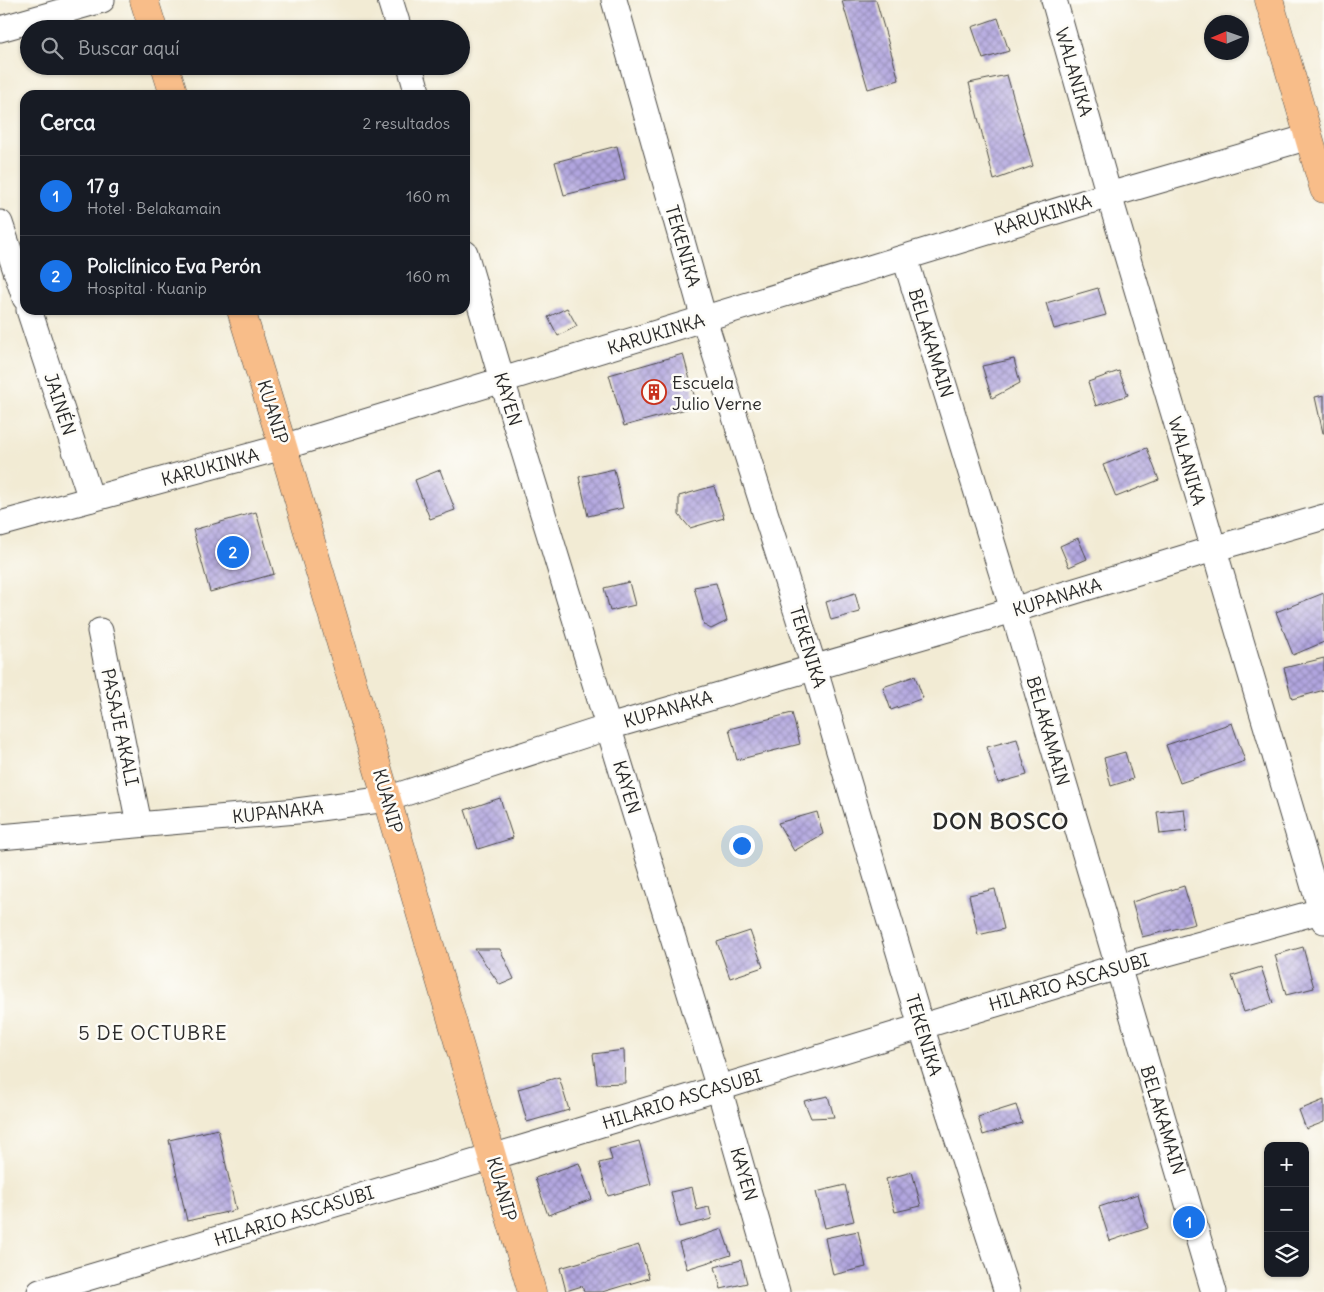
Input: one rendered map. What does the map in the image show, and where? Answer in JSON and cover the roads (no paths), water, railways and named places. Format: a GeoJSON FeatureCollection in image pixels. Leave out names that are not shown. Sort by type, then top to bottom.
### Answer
{"type":"FeatureCollection","features":[{"type":"Feature","properties":{"kind":"main road"},"geometry":{"type":"LineString","coordinates":[[144,0],[150,20]]}},
{"type":"Feature","properties":{"kind":"main road"},"geometry":{"type":"LineString","coordinates":[[1269,0],[1324,189]]}},
{"type":"Feature","properties":{"kind":"main road"},"geometry":{"type":"LineString","coordinates":[[168,75],[172,90]]}},
{"type":"Feature","properties":{"kind":"main road","name":"KUANIP"},"geometry":{"type":"LineString","coordinates":[[243,315],[532,1292]]}},
{"type":"Feature","properties":{"kind":"street"},"geometry":{"type":"LineString","coordinates":[[32,20],[102,0]]}},
{"type":"Feature","properties":{"kind":"street"},"geometry":{"type":"LineString","coordinates":[[390,0],[396,20]]}},
{"type":"Feature","properties":{"kind":"street","name":"TEKENIKA"},"geometry":{"type":"LineString","coordinates":[[614,0],[704,319],[814,667],[921,1026],[1007,1292]]}},
{"type":"Feature","properties":{"kind":"street","name":"WALANIKA"},"geometry":{"type":"LineString","coordinates":[[1054,0],[1108,195],[1323,914]]}},
{"type":"Feature","properties":{"kind":"street"},"geometry":{"type":"LineString","coordinates":[[0,29],[20,23]]}},
{"type":"Feature","properties":{"kind":"street"},"geometry":{"type":"LineString","coordinates":[[412,75],[417,90]]}},
{"type":"Feature","properties":{"kind":"street","name":"KARUKINKA"},"geometry":{"type":"LineString","coordinates":[[0,524],[283,447],[1108,195],[1309,137]]}},
{"type":"Feature","properties":{"kind":"street"},"geometry":{"type":"LineString","coordinates":[[0,223],[20,283]]}},
{"type":"Feature","properties":{"kind":"street","name":"BELAKAMAIN"},"geometry":{"type":"LineString","coordinates":[[905,258],[1013,610],[1214,1292]]}},
{"type":"Feature","properties":{"kind":"street","name":"KAYEN"},"geometry":{"type":"LineString","coordinates":[[470,271],[719,1088],[777,1292]]}},
{"type":"Feature","properties":{"kind":"street","name":"JAINÉN"},"geometry":{"type":"LineString","coordinates":[[31,315],[91,499]]}},
{"type":"Feature","properties":{"kind":"street","name":"KUPANAKA"},"geometry":{"type":"LineString","coordinates":[[0,837],[297,811],[387,800],[609,727],[1013,610],[1324,517]]}},
{"type":"Feature","properties":{"kind":"street","name":"PASAJE AKALI"},"geometry":{"type":"LineString","coordinates":[[100,630],[139,824]]}},
{"type":"Feature","properties":{"kind":"street","name":"HILARIO ASCASUBI"},"geometry":{"type":"LineString","coordinates":[[40,1292],[1117,967],[1323,914]]}},
{"type":"Feature","properties":{"kind":"place","name":"Escuela Julio Verne"},"geometry":{"type":"Point","coordinates":[654,392]}},
{"type":"Feature","properties":{"kind":"place","name":"Policlínico Eva Perón"},"geometry":{"type":"Point","coordinates":[233,552]}},
{"type":"Feature","properties":{"kind":"place","name":"17 g"},"geometry":{"type":"Point","coordinates":[1189,1222]}},
{"type":"Feature","properties":{"kind":"district","name":"DON BOSCO"},"geometry":{"type":"Point","coordinates":[1001,821]}},
{"type":"Feature","properties":{"kind":"district","name":"5 DE OCTUBRE"},"geometry":{"type":"Point","coordinates":[153,1032]}}]}
